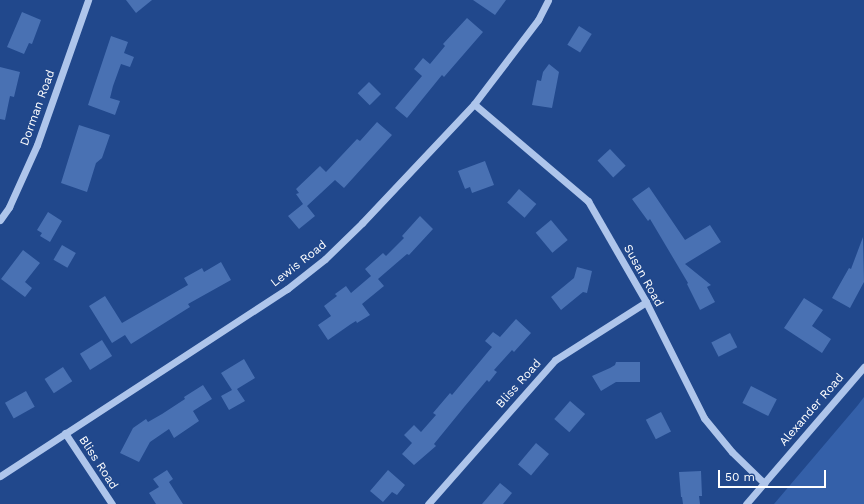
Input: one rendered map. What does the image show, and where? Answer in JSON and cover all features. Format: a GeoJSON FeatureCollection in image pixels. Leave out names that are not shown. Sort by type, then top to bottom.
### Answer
{"type":"FeatureCollection","features":[{"type":"Feature","properties":{"kind":"street","name":"Dorman Road"},"geometry":{"type":"LineString","coordinates":[[0,220],[8,207],[37,145],[88,0]]}},
{"type":"Feature","properties":{"kind":"street","name":"Lewis Road"},"geometry":{"type":"LineString","coordinates":[[0,476],[287,290],[325,259],[362,223],[474,104],[538,20],[548,0]]}},
{"type":"Feature","properties":{"kind":"street","name":"Susan Road"},"geometry":{"type":"LineString","coordinates":[[474,104],[588,201],[646,302],[704,418],[732,452],[764,483]]}},
{"type":"Feature","properties":{"kind":"street","name":"Bliss Road"},"geometry":{"type":"LineString","coordinates":[[428,504],[555,360],[646,302]]}},
{"type":"Feature","properties":{"kind":"street","name":"Alexander Road"},"geometry":{"type":"LineString","coordinates":[[746,504],[864,367]]}},
{"type":"Feature","properties":{"kind":"street","name":"Bliss Road"},"geometry":{"type":"LineString","coordinates":[[65,433],[112,504]]}},
{"type":"Feature","properties":{"kind":"shaded area"},"geometry":{"type":"Polygon","coordinates":[[[864,397],[864,504],[774,504],[858,405],[864,397]]]}},
{"type":"Feature","properties":{"kind":"building"},"geometry":{"type":"Polygon","coordinates":[[[126,0],[152,0],[136,13],[126,0]]]}},
{"type":"Feature","properties":{"kind":"building"},"geometry":{"type":"Polygon","coordinates":[[[473,0],[506,0],[495,15],[473,0]]]}},
{"type":"Feature","properties":{"kind":"building"},"geometry":{"type":"Polygon","coordinates":[[[22,12],[41,20],[32,44],[29,43],[24,54],[7,47],[22,12]]]}},
{"type":"Feature","properties":{"kind":"building"},"geometry":{"type":"Polygon","coordinates":[[[467,18],[483,32],[444,77],[442,75],[407,118],[395,108],[422,76],[414,69],[423,58],[430,64],[445,46],[443,44],[467,18]]]}},
{"type":"Feature","properties":{"kind":"building"},"geometry":{"type":"Polygon","coordinates":[[[579,26],[592,34],[580,53],[567,45],[579,26]]]}},
{"type":"Feature","properties":{"kind":"building"},"geometry":{"type":"Polygon","coordinates":[[[111,36],[128,42],[124,53],[134,57],[130,67],[121,64],[113,86],[110,98],[120,101],[115,115],[88,105],[111,36]]]}},
{"type":"Feature","properties":{"kind":"building"},"geometry":{"type":"Polygon","coordinates":[[[549,64],[559,72],[552,108],[532,105],[537,80],[541,81],[543,72],[549,64]]]}},
{"type":"Feature","properties":{"kind":"building"},"geometry":{"type":"Polygon","coordinates":[[[0,67],[20,72],[14,97],[10,96],[5,120],[0,119],[0,67]]]}},
{"type":"Feature","properties":{"kind":"building"},"geometry":{"type":"Polygon","coordinates":[[[369,82],[381,94],[370,105],[358,93],[369,82]]]}},
{"type":"Feature","properties":{"kind":"building"},"geometry":{"type":"Polygon","coordinates":[[[377,122],[392,135],[344,188],[335,180],[307,206],[315,216],[299,229],[288,216],[303,204],[296,194],[299,193],[296,189],[320,166],[326,172],[357,139],[360,141],[377,122]]]}},
{"type":"Feature","properties":{"kind":"building"},"geometry":{"type":"Polygon","coordinates":[[[79,125],[110,135],[102,158],[96,163],[87,192],[61,183],[79,125]]]}},
{"type":"Feature","properties":{"kind":"building"},"geometry":{"type":"Polygon","coordinates":[[[610,149],[626,166],[613,177],[598,161],[610,149]]]}},
{"type":"Feature","properties":{"kind":"building"},"geometry":{"type":"Polygon","coordinates":[[[485,161],[494,185],[472,193],[470,187],[465,189],[458,171],[485,161]]]}},
{"type":"Feature","properties":{"kind":"building"},"geometry":{"type":"Polygon","coordinates":[[[649,187],[685,240],[710,225],[721,242],[685,264],[711,285],[707,287],[715,302],[700,310],[687,284],[688,283],[650,219],[648,221],[632,199],[649,187]]]}},
{"type":"Feature","properties":{"kind":"building"},"geometry":{"type":"Polygon","coordinates":[[[519,189],[536,204],[525,218],[507,203],[519,189]]]}},
{"type":"Feature","properties":{"kind":"building"},"geometry":{"type":"Polygon","coordinates":[[[48,212],[62,221],[50,242],[40,236],[42,233],[37,230],[48,212]]]}},
{"type":"Feature","properties":{"kind":"building"},"geometry":{"type":"Polygon","coordinates":[[[420,216],[433,229],[409,255],[407,254],[378,279],[384,286],[362,304],[370,315],[357,323],[356,321],[328,340],[318,325],[331,316],[324,306],[337,296],[335,294],[346,286],[351,293],[371,276],[365,269],[383,253],[386,256],[404,238],[402,236],[420,216]]]}},
{"type":"Feature","properties":{"kind":"building"},"geometry":{"type":"Polygon","coordinates":[[[551,220],[568,240],[552,253],[536,233],[551,220]]]}},
{"type":"Feature","properties":{"kind":"building"},"geometry":{"type":"Polygon","coordinates":[[[863,237],[864,282],[850,308],[832,298],[849,268],[851,269],[863,237]]]}},
{"type":"Feature","properties":{"kind":"building"},"geometry":{"type":"Polygon","coordinates":[[[62,245],[76,253],[67,268],[54,260],[62,245]]]}},
{"type":"Feature","properties":{"kind":"building"},"geometry":{"type":"Polygon","coordinates":[[[23,250],[40,263],[25,282],[32,288],[25,297],[1,279],[23,250]]]}},
{"type":"Feature","properties":{"kind":"building"},"geometry":{"type":"Polygon","coordinates":[[[221,262],[231,280],[188,304],[190,307],[131,344],[125,335],[112,343],[89,306],[105,296],[122,323],[188,285],[184,278],[202,268],[204,272],[221,262]]]}},
{"type":"Feature","properties":{"kind":"building"},"geometry":{"type":"Polygon","coordinates":[[[577,267],[592,271],[587,293],[583,292],[561,310],[551,297],[574,278],[577,267]]]}},
{"type":"Feature","properties":{"kind":"building"},"geometry":{"type":"Polygon","coordinates":[[[804,298],[823,310],[812,326],[831,339],[822,353],[784,328],[804,298]]]}},
{"type":"Feature","properties":{"kind":"building"},"geometry":{"type":"Polygon","coordinates":[[[516,319],[531,333],[514,352],[512,350],[494,370],[497,372],[489,382],[487,380],[465,406],[434,444],[436,446],[414,465],[402,454],[412,443],[404,435],[414,425],[421,432],[436,415],[433,413],[450,393],[452,395],[492,347],[485,341],[493,332],[500,337],[516,319]]]}},
{"type":"Feature","properties":{"kind":"building"},"geometry":{"type":"Polygon","coordinates":[[[730,333],[737,347],[719,357],[711,343],[730,333]]]}},
{"type":"Feature","properties":{"kind":"building"},"geometry":{"type":"Polygon","coordinates":[[[102,340],[112,356],[90,370],[80,354],[102,340]]]}},
{"type":"Feature","properties":{"kind":"building"},"geometry":{"type":"Polygon","coordinates":[[[244,359],[255,378],[237,389],[245,401],[229,410],[221,396],[232,390],[221,373],[244,359]]]}},
{"type":"Feature","properties":{"kind":"building"},"geometry":{"type":"Polygon","coordinates":[[[616,362],[640,362],[640,382],[616,382],[601,391],[592,376],[610,368],[615,365],[616,362]]]}},
{"type":"Feature","properties":{"kind":"building"},"geometry":{"type":"Polygon","coordinates":[[[63,367],[72,381],[54,393],[45,379],[63,367]]]}},
{"type":"Feature","properties":{"kind":"building"},"geometry":{"type":"Polygon","coordinates":[[[203,385],[212,399],[193,411],[199,421],[174,438],[169,429],[150,442],[139,462],[120,453],[133,428],[146,419],[148,422],[162,414],[203,385]]]}},
{"type":"Feature","properties":{"kind":"building"},"geometry":{"type":"Polygon","coordinates":[[[751,386],[777,399],[768,416],[742,403],[751,386]]]}},
{"type":"Feature","properties":{"kind":"building"},"geometry":{"type":"Polygon","coordinates":[[[26,391],[35,407],[14,418],[5,403],[26,391]]]}},
{"type":"Feature","properties":{"kind":"building"},"geometry":{"type":"Polygon","coordinates":[[[570,401],[585,414],[569,432],[554,419],[570,401]]]}},
{"type":"Feature","properties":{"kind":"building"},"geometry":{"type":"Polygon","coordinates":[[[661,412],[671,432],[656,439],[646,420],[661,412]]]}},
{"type":"Feature","properties":{"kind":"building"},"geometry":{"type":"Polygon","coordinates":[[[536,443],[549,454],[531,475],[518,464],[536,443]]]}},
{"type":"Feature","properties":{"kind":"building"},"geometry":{"type":"Polygon","coordinates":[[[167,470],[173,479],[169,482],[183,504],[156,504],[149,493],[159,487],[153,479],[167,470]]]}},
{"type":"Feature","properties":{"kind":"building"},"geometry":{"type":"Polygon","coordinates":[[[388,470],[405,485],[397,495],[392,492],[383,502],[370,491],[388,470]]]}},
{"type":"Feature","properties":{"kind":"building"},"geometry":{"type":"Polygon","coordinates":[[[701,471],[702,496],[699,496],[700,504],[683,504],[679,472],[701,471]]]}},
{"type":"Feature","properties":{"kind":"building"},"geometry":{"type":"Polygon","coordinates":[[[500,483],[512,493],[503,504],[482,504],[500,483]]]}}]}
